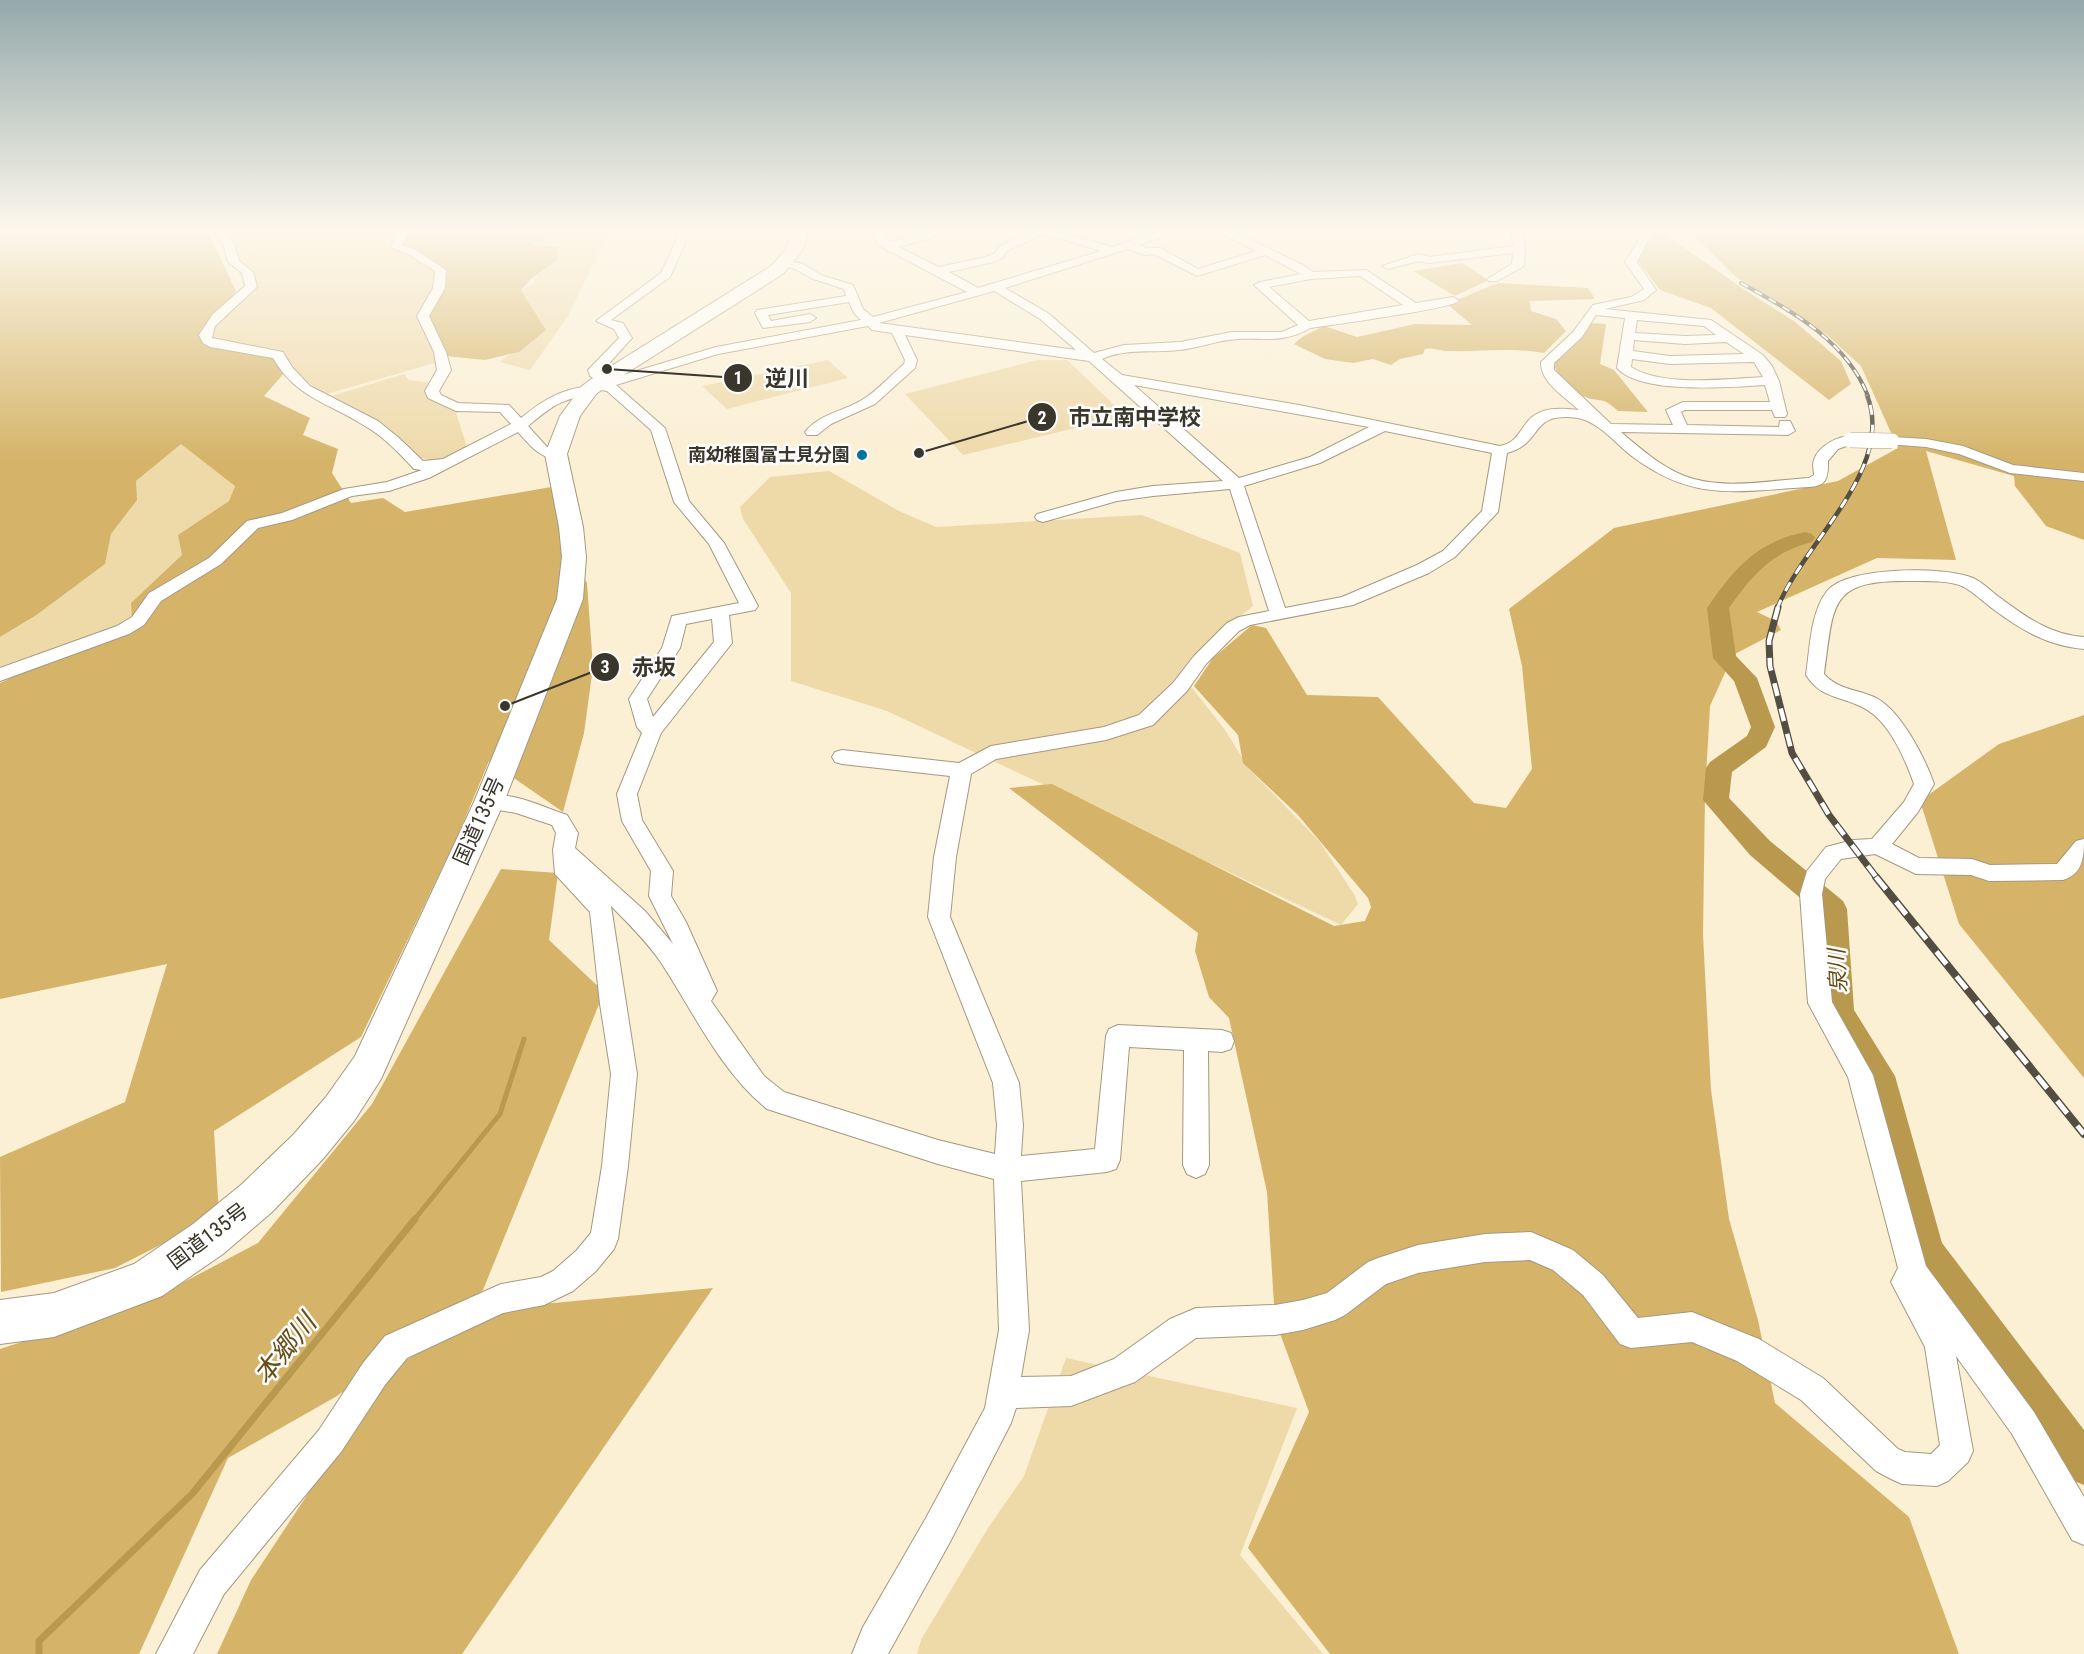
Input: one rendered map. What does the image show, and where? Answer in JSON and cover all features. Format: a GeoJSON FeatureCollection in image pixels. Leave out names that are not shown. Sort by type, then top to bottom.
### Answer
{"type":"FeatureCollection","features":[{"type":"Feature","properties":{"kind":"highway"},"geometry":{"type":"LineString","coordinates":[[556,454],[570,416],[596,384],[724,305]]}},
{"type":"Feature","properties":{"kind":"highway","name":"国道135号"},"geometry":{"type":"LineString","coordinates":[[0,1322],[54,1315],[147,1281],[208,1239],[257,1198],[308,1147],[339,1109],[368,1067],[489,802],[570,599],[574,557],[572,527],[556,454]]}},
{"type":"Feature","properties":{"kind":"street"},"geometry":{"type":"LineString","coordinates":[[231,305],[210,325],[205,334],[210,343],[278,356],[286,371],[305,389],[321,400],[366,420],[405,450],[419,466],[433,465],[458,458]]}},
{"type":"Feature","properties":{"kind":"street"},"geometry":{"type":"LineString","coordinates":[[427,305],[423,316],[441,352],[444,370],[432,391],[435,399],[456,407],[504,408],[542,450],[556,454]]}},
{"type":"Feature","properties":{"kind":"street"},"geometry":{"type":"LineString","coordinates":[[596,384],[595,370],[626,338],[619,326],[602,321],[624,305]]}},
{"type":"Feature","properties":{"kind":"street"},"geometry":{"type":"LineString","coordinates":[[833,305],[799,307],[761,313],[767,325],[831,315],[852,305]]}},
{"type":"Feature","properties":{"kind":"street"},"geometry":{"type":"LineString","coordinates":[[856,305],[868,322],[876,327],[1072,353],[1093,358],[1101,354],[1136,347],[1171,347],[1241,335],[1272,338],[1288,336],[1306,325],[1430,305]]}},
{"type":"Feature","properties":{"kind":"street"},"geometry":{"type":"LineString","coordinates":[[0,675],[123,630],[138,621],[155,597],[215,561],[253,524],[286,517],[349,492],[389,486],[424,475],[519,426],[550,401],[596,384],[607,384],[716,351],[868,322],[929,305]]}},
{"type":"Feature","properties":{"kind":"street"},"geometry":{"type":"LineString","coordinates":[[1026,305],[1044,316],[1118,378],[1236,484],[1278,613]]}},
{"type":"Feature","properties":{"kind":"street"},"geometry":{"type":"LineString","coordinates":[[1283,305],[1306,325]]}},
{"type":"Feature","properties":{"kind":"street"},"geometry":{"type":"LineString","coordinates":[[1411,305],[1415,308]]}},
{"type":"Feature","properties":{"kind":"street"},"geometry":{"type":"LineString","coordinates":[[1603,305],[1592,312],[1581,329],[1546,362],[1547,370],[1552,378],[1652,464],[1687,482],[1716,486],[1813,482],[1821,477],[1821,460],[1833,446],[1850,440],[1926,442],[1963,450],[2010,469],[2084,477]]}},
{"type":"Feature","properties":{"kind":"street"},"geometry":{"type":"LineString","coordinates":[[799,307],[804,320]]}},
{"type":"Feature","properties":{"kind":"street"},"geometry":{"type":"LineString","coordinates":[[1592,312],[1700,321],[1758,358],[1767,369],[1788,431],[1609,428]]}},
{"type":"Feature","properties":{"kind":"street"},"geometry":{"type":"LineString","coordinates":[[1631,317],[1624,368],[1637,377],[1686,383],[1772,381]]}},
{"type":"Feature","properties":{"kind":"street"},"geometry":{"type":"LineString","coordinates":[[812,432],[826,421],[870,401],[910,365],[910,360],[896,329]]}},
{"type":"Feature","properties":{"kind":"street"},"geometry":{"type":"LineString","coordinates":[[1629,336],[1685,340],[1728,338]]}},
{"type":"Feature","properties":{"kind":"street"},"geometry":{"type":"LineString","coordinates":[[1626,354],[1670,360],[1758,358]]}},
{"type":"Feature","properties":{"kind":"street"},"geometry":{"type":"LineString","coordinates":[[1118,378],[1383,426],[1500,450],[1522,443],[1535,421],[1547,414],[1564,412],[1596,417]]}},
{"type":"Feature","properties":{"kind":"street"},"geometry":{"type":"LineString","coordinates":[[596,384],[611,388],[658,428],[682,502],[716,543],[749,606],[678,620],[670,648],[639,693],[638,699],[647,727],[652,730]]}},
{"type":"Feature","properties":{"kind":"street"},"geometry":{"type":"LineString","coordinates":[[1682,430],[1673,410],[1683,406],[1781,415]]}},
{"type":"Feature","properties":{"kind":"street"},"geometry":{"type":"LineString","coordinates":[[1043,517],[1116,497],[1153,491],[1236,484],[1315,460],[1383,426]]}},
{"type":"Feature","properties":{"kind":"street"},"geometry":{"type":"LineString","coordinates":[[842,757],[962,770],[991,753],[1106,733],[1146,720],[1180,687],[1200,660],[1233,627],[1255,617],[1347,601],[1423,569],[1449,554],[1490,512],[1500,450]]}},
{"type":"Feature","properties":{"kind":"street"},"geometry":{"type":"LineString","coordinates":[[1878,846],[1920,795],[1924,784],[1920,772],[1879,709],[1860,700],[1837,694],[1822,685],[1815,675],[1824,620],[1835,592],[1849,582],[1870,579],[1925,576],[1955,579],[1967,582],[2041,634],[2069,644],[2084,643]]}},
{"type":"Feature","properties":{"kind":"street"},"geometry":{"type":"LineString","coordinates":[[697,1001],[705,991],[675,922],[660,896],[662,871],[632,821],[627,794],[652,730],[723,643],[720,612]]}},
{"type":"Feature","properties":{"kind":"street"},"geometry":{"type":"LineString","coordinates":[[870,1654],[875,1639],[938,1530],[1000,1412],[1014,1330],[1007,1170],[1010,1125],[1006,1083],[939,916],[957,784],[962,770]]}},
{"type":"Feature","properties":{"kind":"street"},"geometry":{"type":"LineString","coordinates":[[174,1654],[212,1582],[330,1441],[374,1374],[396,1347],[501,1299],[544,1291],[563,1281],[586,1261],[604,1239],[615,1166],[624,1074],[612,1004],[601,909],[566,874],[564,850],[567,833],[561,820],[517,806],[489,802]]}},
{"type":"Feature","properties":{"kind":"street"},"geometry":{"type":"LineString","coordinates":[[2084,847],[2063,872],[1989,873],[1972,867],[1916,866],[1878,846],[1853,848],[1834,853],[1815,877],[1811,894],[1820,1003],[1860,1074],[1914,1273],[2023,1423],[2084,1528]]}},
{"type":"Feature","properties":{"kind":"street"},"geometry":{"type":"LineString","coordinates":[[564,850],[637,917],[667,952],[697,1001],[755,1084],[776,1101],[938,1152],[1007,1170],[1107,1160],[1118,1035],[1222,1041]]}},
{"type":"Feature","properties":{"kind":"street"},"geometry":{"type":"LineString","coordinates":[[1196,1040],[1196,1166]]}},
{"type":"Feature","properties":{"kind":"street"},"geometry":{"type":"LineString","coordinates":[[1005,1393],[1071,1392],[1124,1371],[1180,1329],[1196,1323],[1275,1320],[1303,1315],[1335,1305],[1378,1272],[1418,1259],[1485,1248],[1531,1246],[1563,1260],[1593,1285],[1631,1333],[1692,1327],[1748,1350],[1812,1389],[1887,1460],[1902,1468],[1937,1470],[1957,1451],[1939,1343],[1905,1282],[1914,1273]]}},
{"type":"Feature","properties":{"kind":"shaded area"},"geometry":{"type":"Polygon","coordinates":[[[0,305],[226,305],[209,329],[206,342],[277,353],[286,371],[264,396],[310,418],[303,435],[338,449],[332,473],[351,503],[383,498],[405,512],[557,486],[563,542],[587,583],[593,667],[584,733],[563,812],[489,761],[458,835],[361,1037],[214,1131],[219,1215],[115,1268],[1,1292],[0,1157],[125,1102],[167,964],[0,999],[0,683],[132,621],[131,603],[182,555],[178,535],[229,501],[235,486],[181,444],[136,481],[137,500],[111,534],[105,564],[35,616],[0,637],[0,305]]]}},
{"type":"Feature","properties":{"kind":"shaded area"},"geometry":{"type":"Polygon","coordinates":[[[231,305],[443,305],[442,361],[323,395],[278,355],[257,346],[206,339],[218,317],[231,305]]]}},
{"type":"Feature","properties":{"kind":"shaded area"},"geometry":{"type":"Polygon","coordinates":[[[427,305],[530,305],[546,330],[519,352],[485,360],[446,356],[424,311],[427,305]]]}},
{"type":"Feature","properties":{"kind":"shaded area"},"geometry":{"type":"Polygon","coordinates":[[[530,305],[573,305],[530,370],[499,362],[545,330],[530,305]]]}},
{"type":"Feature","properties":{"kind":"shaded area"},"geometry":{"type":"Polygon","coordinates":[[[1448,305],[1530,305],[1531,311],[1556,319],[1566,331],[1544,353],[1520,350],[1425,349],[1423,354],[1400,359],[1391,365],[1373,359],[1353,363],[1325,359],[1294,344],[1302,337],[1324,326],[1357,337],[1415,324],[1472,325],[1448,305]]]}},
{"type":"Feature","properties":{"kind":"shaded area"},"geometry":{"type":"Polygon","coordinates":[[[1703,305],[1769,305],[1794,321],[1841,361],[1851,384],[1829,400],[1711,308],[1703,305]]]}},
{"type":"Feature","properties":{"kind":"shaded area"},"geometry":{"type":"Polygon","coordinates":[[[1780,305],[2084,305],[2084,540],[2046,526],[2015,486],[2014,476],[1926,451],[1956,560],[1877,558],[1757,612],[1776,621],[1781,630],[1733,655],[1710,706],[1705,795],[1703,935],[1711,1090],[1729,1219],[1758,1320],[1775,1403],[1909,1517],[1959,1654],[1330,1654],[1248,1548],[1309,1412],[1275,1320],[1267,1192],[1229,1018],[1209,997],[1195,951],[1198,933],[1009,788],[1052,784],[1334,926],[1365,921],[1371,907],[1368,898],[1297,814],[1243,763],[1238,735],[1194,686],[1213,658],[1252,625],[1266,628],[1307,695],[1378,697],[1474,803],[1506,808],[1532,769],[1522,666],[1509,609],[1614,528],[1838,481],[1898,448],[1861,366],[1827,335],[1780,305]]]}},
{"type":"Feature","properties":{"kind":"shaded area"},"geometry":{"type":"Polygon","coordinates":[[[1590,323],[1606,324],[1600,364],[1614,370],[1648,412],[1618,411],[1603,401],[1578,393],[1560,376],[1552,360],[1586,331],[1590,323]]]}},
{"type":"Feature","properties":{"kind":"shaded area"},"geometry":{"type":"Polygon","coordinates":[[[828,360],[848,378],[727,409],[702,386],[828,360]]]}},
{"type":"Feature","properties":{"kind":"shaded area"},"geometry":{"type":"Polygon","coordinates":[[[1037,360],[1067,360],[1126,416],[963,455],[905,394],[1037,360]]]}},
{"type":"Feature","properties":{"kind":"shaded area"},"geometry":{"type":"Polygon","coordinates":[[[404,374],[409,380],[432,383],[433,393],[471,409],[456,413],[467,447],[436,461],[421,458],[390,434],[325,398],[404,374]]]}},
{"type":"Feature","properties":{"kind":"shaded area"},"geometry":{"type":"Polygon","coordinates":[[[181,443],[236,483],[229,501],[179,537],[182,555],[132,621],[0,672],[0,637],[35,616],[111,534],[135,502],[136,481],[181,443]]]}},
{"type":"Feature","properties":{"kind":"shaded area"},"geometry":{"type":"Polygon","coordinates":[[[829,471],[899,511],[936,527],[1142,515],[1240,553],[1253,606],[1204,645],[1186,680],[1225,730],[1249,769],[1319,841],[1354,894],[1358,904],[1341,925],[887,711],[791,681],[791,593],[743,519],[740,507],[770,477],[829,471]]]}},
{"type":"Feature","properties":{"kind":"shaded area"},"geometry":{"type":"Polygon","coordinates":[[[2084,715],[2084,1078],[1959,924],[1920,801],[1999,744],[2084,715]]]}},
{"type":"Feature","properties":{"kind":"shaded area"},"geometry":{"type":"Polygon","coordinates":[[[501,869],[558,873],[549,940],[604,992],[483,1290],[337,1396],[228,1458],[139,1654],[0,1654],[0,1349],[148,1301],[258,1243],[372,1104],[501,869]]]}},
{"type":"Feature","properties":{"kind":"shaded area"},"geometry":{"type":"Polygon","coordinates":[[[713,1288],[462,1654],[217,1654],[251,1580],[391,1368],[487,1316],[543,1304],[713,1288]]]}},
{"type":"Feature","properties":{"kind":"shaded area"},"geometry":{"type":"Polygon","coordinates":[[[1066,1358],[1297,1408],[1240,1555],[1323,1654],[917,1654],[921,1640],[988,1528],[1024,1476],[1066,1358]]]}},
{"type":"Feature","properties":{"kind":"waterway","name":"泉川"},"geometry":{"type":"LineString","coordinates":[[1805,538],[1777,546],[1765,554],[1744,574],[1718,608],[1725,658],[1745,678],[1763,727],[1757,741],[1719,768],[1716,800],[1760,848],[1833,909],[1839,1012],[1879,1076],[1926,1252],[2084,1464]]}},
{"type":"Feature","properties":{"kind":"waterway","name":"本郷川"},"geometry":{"type":"LineString","coordinates":[[414,1220],[500,1114],[524,1039]]}},
{"type":"Feature","properties":{"kind":"waterway","name":"本郷川"},"geometry":{"type":"LineString","coordinates":[[39,1654],[39,1641],[192,1494],[415,1219]]}},
{"type":"Feature","properties":{"kind":"railway"},"geometry":{"type":"LineString","coordinates":[[1779,305],[1815,329],[1831,343],[1858,376],[1868,396]]}},
{"type":"Feature","properties":{"kind":"railway"},"geometry":{"type":"LineString","coordinates":[[1778,607],[1806,558],[1843,505],[1858,478],[1869,451],[1873,423],[1867,395]]}},
{"type":"Feature","properties":{"kind":"railway"},"geometry":{"type":"LineString","coordinates":[[1778,607],[1769,641],[1770,666],[1792,753],[1829,815],[1877,878]]}},
{"type":"Feature","properties":{"kind":"railway"},"geometry":{"type":"LineString","coordinates":[[1876,877],[2084,1134]]}},
{"type":"Feature","properties":{"kind":"place","name":"逆川"},"geometry":{"type":"Point","coordinates":[607,369]}},
{"type":"Feature","properties":{"kind":"place","name":"市立南中学校"},"geometry":{"type":"Point","coordinates":[919,453]}},
{"type":"Feature","properties":{"kind":"place","name":"南幼稚園富士見分園"},"geometry":{"type":"Point","coordinates":[862,455]}},
{"type":"Feature","properties":{"kind":"place","name":"赤坂"},"geometry":{"type":"Point","coordinates":[505,706]}}]}
